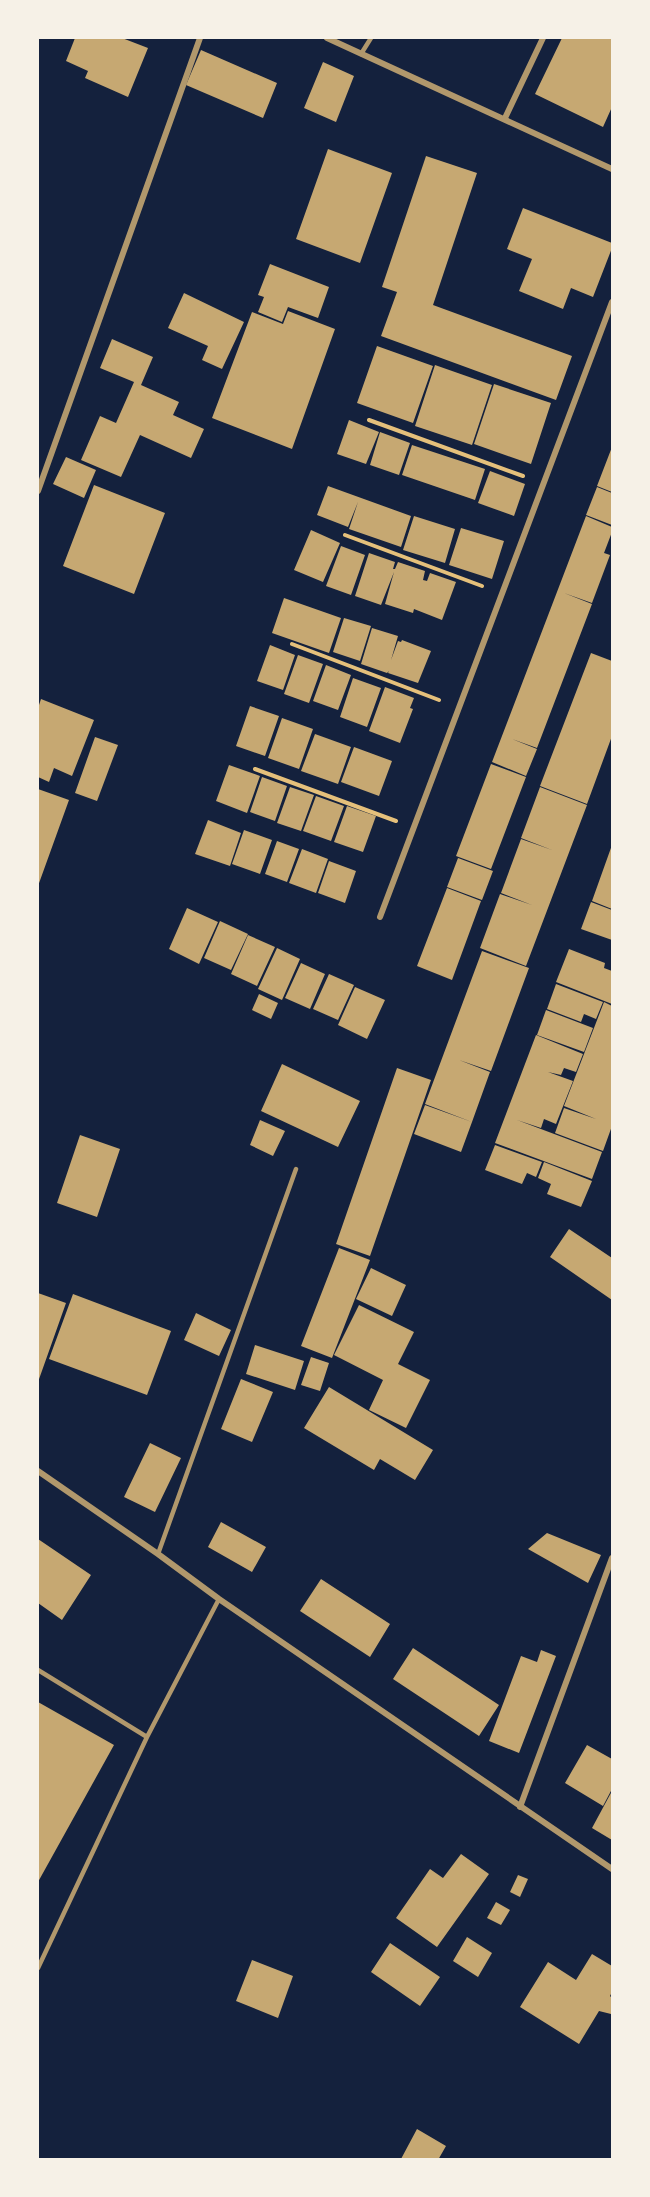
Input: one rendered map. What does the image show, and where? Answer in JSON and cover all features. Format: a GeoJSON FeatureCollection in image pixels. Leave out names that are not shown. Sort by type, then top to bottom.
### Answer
{"type":"FeatureCollection","features":[{"type":"Feature","properties":{"kind":"street"},"geometry":{"type":"LineString","coordinates":[[38,491],[200,38]]}},
{"type":"Feature","properties":{"kind":"street"},"geometry":{"type":"LineString","coordinates":[[327,38],[612,169]]}},
{"type":"Feature","properties":{"kind":"street"},"geometry":{"type":"LineString","coordinates":[[504,118],[543,38]]}},
{"type":"Feature","properties":{"kind":"street"},"geometry":{"type":"LineString","coordinates":[[380,917],[612,302]]}},
{"type":"Feature","properties":{"kind":"street"},"geometry":{"type":"LineString","coordinates":[[38,1471],[219,1599],[612,1869]]}},
{"type":"Feature","properties":{"kind":"street"},"geometry":{"type":"LineString","coordinates":[[520,1807],[612,1558]]}},
{"type":"Feature","properties":{"kind":"lane"},"geometry":{"type":"LineString","coordinates":[[361,54],[371,38]]}},
{"type":"Feature","properties":{"kind":"lane"},"geometry":{"type":"LineString","coordinates":[[158,1554],[296,1169]]}},
{"type":"Feature","properties":{"kind":"lane"},"geometry":{"type":"LineString","coordinates":[[38,1968],[147,1737],[219,1599]]}},
{"type":"Feature","properties":{"kind":"lane"},"geometry":{"type":"LineString","coordinates":[[38,1670],[147,1737]]}},
{"type":"Feature","properties":{"kind":"path"},"geometry":{"type":"LineString","coordinates":[[369,420],[543,484]]}},
{"type":"Feature","properties":{"kind":"path"},"geometry":{"type":"LineString","coordinates":[[345,535],[502,593]]}},
{"type":"Feature","properties":{"kind":"path"},"geometry":{"type":"LineString","coordinates":[[292,644],[459,708]]}},
{"type":"Feature","properties":{"kind":"path"},"geometry":{"type":"LineString","coordinates":[[255,769],[413,827]]}},
{"type":"Feature","properties":{"kind":"building"},"geometry":{"type":"Polygon","coordinates":[[[75,38],[122,38],[148,48],[128,97],[85,78],[88,71],[66,61],[75,38]]]}},
{"type":"Feature","properties":{"kind":"building"},"geometry":{"type":"Polygon","coordinates":[[[562,38],[612,38],[612,107],[603,127],[535,94],[562,38]]]}},
{"type":"Feature","properties":{"kind":"building"},"geometry":{"type":"Polygon","coordinates":[[[201,50],[277,83],[263,118],[186,85],[201,50]]]}},
{"type":"Feature","properties":{"kind":"building"},"geometry":{"type":"Polygon","coordinates":[[[323,62],[354,76],[336,122],[304,108],[323,62]]]}},
{"type":"Feature","properties":{"kind":"building"},"geometry":{"type":"Polygon","coordinates":[[[328,149],[392,173],[360,263],[296,239],[328,149]]]}},
{"type":"Feature","properties":{"kind":"building"},"geometry":{"type":"Polygon","coordinates":[[[426,156],[477,173],[433,305],[572,356],[556,400],[381,336],[397,292],[382,287],[426,156]]]}},
{"type":"Feature","properties":{"kind":"building"},"geometry":{"type":"Polygon","coordinates":[[[523,208],[612,243],[593,297],[571,288],[563,309],[519,291],[532,259],[507,249],[523,208]]]}},
{"type":"Feature","properties":{"kind":"building"},"geometry":{"type":"Polygon","coordinates":[[[270,264],[329,287],[318,318],[288,307],[282,322],[258,312],[264,297],[258,295],[270,264]]]}},
{"type":"Feature","properties":{"kind":"building"},"geometry":{"type":"Polygon","coordinates":[[[184,293],[244,322],[222,369],[202,360],[208,346],[168,328],[184,293]]]}},
{"type":"Feature","properties":{"kind":"building"},"geometry":{"type":"Polygon","coordinates":[[[288,311],[335,329],[292,449],[212,418],[252,312],[283,324],[288,311]]]}},
{"type":"Feature","properties":{"kind":"building"},"geometry":{"type":"Polygon","coordinates":[[[112,339],[153,357],[141,385],[179,402],[173,415],[204,429],[191,458],[140,435],[121,477],[81,460],[100,416],[116,423],[134,382],[100,368],[112,339]]]}},
{"type":"Feature","properties":{"kind":"building"},"geometry":{"type":"Polygon","coordinates":[[[377,346],[433,366],[413,423],[357,403],[377,346]]]}},
{"type":"Feature","properties":{"kind":"building"},"geometry":{"type":"Polygon","coordinates":[[[435,365],[492,385],[472,445],[415,426],[435,365]]]}},
{"type":"Feature","properties":{"kind":"building"},"geometry":{"type":"Polygon","coordinates":[[[494,384],[551,403],[531,464],[474,444],[494,384]]]}},
{"type":"Feature","properties":{"kind":"building"},"geometry":{"type":"Polygon","coordinates":[[[349,420],[379,432],[366,464],[337,454],[349,420]]]}},
{"type":"Feature","properties":{"kind":"building"},"geometry":{"type":"Polygon","coordinates":[[[380,432],[410,443],[399,475],[370,465],[380,432]]]}},
{"type":"Feature","properties":{"kind":"building"},"geometry":{"type":"Polygon","coordinates":[[[412,445],[485,469],[475,500],[402,475],[412,445]]]}},
{"type":"Feature","properties":{"kind":"building"},"geometry":{"type":"Polygon","coordinates":[[[612,447],[612,492],[597,486],[612,447]]]}},
{"type":"Feature","properties":{"kind":"building"},"geometry":{"type":"Polygon","coordinates":[[[66,457],[96,470],[84,498],[53,484],[66,457]]]}},
{"type":"Feature","properties":{"kind":"building"},"geometry":{"type":"Polygon","coordinates":[[[490,471],[525,484],[514,516],[478,503],[490,471]]]}},
{"type":"Feature","properties":{"kind":"building"},"geometry":{"type":"Polygon","coordinates":[[[94,485],[165,513],[134,594],[63,566],[94,485]]]}},
{"type":"Feature","properties":{"kind":"building"},"geometry":{"type":"Polygon","coordinates":[[[328,486],[411,516],[401,547],[349,529],[358,502],[348,527],[317,515],[328,486]]]}},
{"type":"Feature","properties":{"kind":"building"},"geometry":{"type":"Polygon","coordinates":[[[597,487],[612,493],[612,525],[586,515],[597,487]]]}},
{"type":"Feature","properties":{"kind":"building"},"geometry":{"type":"Polygon","coordinates":[[[414,516],[455,529],[445,563],[403,550],[414,516]]]}},
{"type":"Feature","properties":{"kind":"building"},"geometry":{"type":"Polygon","coordinates":[[[586,516],[612,527],[604,553],[610,555],[592,603],[564,593],[592,604],[537,748],[512,739],[537,749],[526,776],[492,762],[586,516]]]}},
{"type":"Feature","properties":{"kind":"building"},"geometry":{"type":"Polygon","coordinates":[[[461,528],[504,541],[492,579],[449,565],[461,528]]]}},
{"type":"Feature","properties":{"kind":"building"},"geometry":{"type":"Polygon","coordinates":[[[311,530],[340,543],[323,582],[294,570],[311,530]]]}},
{"type":"Feature","properties":{"kind":"building"},"geometry":{"type":"Polygon","coordinates":[[[341,546],[365,555],[351,595],[326,586],[341,546]]]}},
{"type":"Feature","properties":{"kind":"building"},"geometry":{"type":"Polygon","coordinates":[[[369,553],[395,562],[393,569],[398,562],[425,571],[423,580],[427,581],[430,573],[456,582],[442,620],[414,609],[413,613],[385,604],[394,572],[381,605],[355,596],[369,553]]]}},
{"type":"Feature","properties":{"kind":"building"},"geometry":{"type":"Polygon","coordinates":[[[284,598],[341,618],[329,653],[272,633],[284,598]]]}},
{"type":"Feature","properties":{"kind":"building"},"geometry":{"type":"Polygon","coordinates":[[[344,618],[371,626],[360,661],[333,652],[344,618]]]}},
{"type":"Feature","properties":{"kind":"building"},"geometry":{"type":"Polygon","coordinates":[[[372,628],[398,636],[391,660],[398,641],[402,640],[431,651],[418,683],[388,673],[389,671],[387,673],[361,664],[372,628]]]}},
{"type":"Feature","properties":{"kind":"building"},"geometry":{"type":"Polygon","coordinates":[[[270,645],[295,655],[283,690],[257,681],[270,645]]]}},
{"type":"Feature","properties":{"kind":"building"},"geometry":{"type":"Polygon","coordinates":[[[591,653],[612,661],[612,736],[587,804],[540,786],[591,653]]]}},
{"type":"Feature","properties":{"kind":"building"},"geometry":{"type":"Polygon","coordinates":[[[298,655],[323,664],[309,703],[284,694],[298,655]]]}},
{"type":"Feature","properties":{"kind":"building"},"geometry":{"type":"Polygon","coordinates":[[[326,665],[351,675],[338,710],[313,701],[326,665]]]}},
{"type":"Feature","properties":{"kind":"building"},"geometry":{"type":"Polygon","coordinates":[[[353,678],[381,688],[367,727],[340,717],[353,678]]]}},
{"type":"Feature","properties":{"kind":"building"},"geometry":{"type":"Polygon","coordinates":[[[385,687],[414,698],[410,708],[413,709],[400,743],[369,731],[385,687]]]}},
{"type":"Feature","properties":{"kind":"building"},"geometry":{"type":"Polygon","coordinates":[[[41,699],[94,720],[72,776],[54,768],[49,782],[38,777],[38,708],[41,699]]]}},
{"type":"Feature","properties":{"kind":"building"},"geometry":{"type":"Polygon","coordinates":[[[250,706],[279,716],[265,756],[236,746],[250,706]]]}},
{"type":"Feature","properties":{"kind":"building"},"geometry":{"type":"Polygon","coordinates":[[[282,718],[313,729],[299,769],[268,758],[282,718]]]}},
{"type":"Feature","properties":{"kind":"building"},"geometry":{"type":"Polygon","coordinates":[[[315,734],[351,747],[338,784],[301,771],[315,734]]]}},
{"type":"Feature","properties":{"kind":"building"},"geometry":{"type":"Polygon","coordinates":[[[95,737],[118,745],[97,801],[75,793],[95,737]]]}},
{"type":"Feature","properties":{"kind":"building"},"geometry":{"type":"Polygon","coordinates":[[[354,747],[392,761],[379,796],[341,782],[354,747]]]}},
{"type":"Feature","properties":{"kind":"building"},"geometry":{"type":"Polygon","coordinates":[[[491,764],[526,777],[491,869],[456,856],[491,764]]]}},
{"type":"Feature","properties":{"kind":"building"},"geometry":{"type":"Polygon","coordinates":[[[229,765],[260,776],[247,813],[216,801],[229,765]]]}},
{"type":"Feature","properties":{"kind":"building"},"geometry":{"type":"Polygon","coordinates":[[[262,777],[287,786],[275,821],[250,812],[262,777]]]}},
{"type":"Feature","properties":{"kind":"building"},"geometry":{"type":"Polygon","coordinates":[[[290,787],[314,795],[301,831],[277,823],[290,787]]]}},
{"type":"Feature","properties":{"kind":"building"},"geometry":{"type":"Polygon","coordinates":[[[540,787],[587,805],[526,966],[480,948],[500,894],[532,905],[501,893],[521,839],[552,850],[521,838],[540,787]]]}},
{"type":"Feature","properties":{"kind":"building"},"geometry":{"type":"Polygon","coordinates":[[[38,789],[69,800],[38,886],[38,789]]]}},
{"type":"Feature","properties":{"kind":"building"},"geometry":{"type":"Polygon","coordinates":[[[316,796],[344,806],[331,841],[303,831],[316,796]]]}},
{"type":"Feature","properties":{"kind":"building"},"geometry":{"type":"Polygon","coordinates":[[[347,806],[376,816],[363,852],[334,842],[347,806]]]}},
{"type":"Feature","properties":{"kind":"building"},"geometry":{"type":"Polygon","coordinates":[[[208,820],[241,833],[230,866],[195,854],[208,820]]]}},
{"type":"Feature","properties":{"kind":"building"},"geometry":{"type":"Polygon","coordinates":[[[244,830],[272,840],[260,874],[232,864],[244,830]]]}},
{"type":"Feature","properties":{"kind":"building"},"geometry":{"type":"Polygon","coordinates":[[[277,841],[299,849],[287,882],[265,874],[277,841]]]}},
{"type":"Feature","properties":{"kind":"building"},"geometry":{"type":"Polygon","coordinates":[[[612,845],[612,909],[592,901],[612,845]]]}},
{"type":"Feature","properties":{"kind":"building"},"geometry":{"type":"Polygon","coordinates":[[[302,849],[328,859],[316,893],[289,883],[302,849]]]}},
{"type":"Feature","properties":{"kind":"building"},"geometry":{"type":"Polygon","coordinates":[[[458,858],[493,871],[482,900],[447,887],[458,858]]]}},
{"type":"Feature","properties":{"kind":"building"},"geometry":{"type":"Polygon","coordinates":[[[329,861],[356,871],[345,903],[318,893],[329,861]]]}},
{"type":"Feature","properties":{"kind":"building"},"geometry":{"type":"Polygon","coordinates":[[[447,888],[481,901],[452,980],[417,966],[447,888]]]}},
{"type":"Feature","properties":{"kind":"building"},"geometry":{"type":"Polygon","coordinates":[[[591,902],[612,910],[612,940],[581,929],[591,902]]]}},
{"type":"Feature","properties":{"kind":"building"},"geometry":{"type":"Polygon","coordinates":[[[187,908],[218,922],[199,964],[169,949],[187,908]]]}},
{"type":"Feature","properties":{"kind":"building"},"geometry":{"type":"Polygon","coordinates":[[[220,921],[248,934],[231,970],[204,958],[220,921]]]}},
{"type":"Feature","properties":{"kind":"building"},"geometry":{"type":"Polygon","coordinates":[[[248,935],[275,947],[257,986],[231,974],[248,935]]]}},
{"type":"Feature","properties":{"kind":"building"},"geometry":{"type":"Polygon","coordinates":[[[277,948],[300,959],[282,1000],[258,989],[277,948]]]}},
{"type":"Feature","properties":{"kind":"building"},"geometry":{"type":"Polygon","coordinates":[[[569,949],[605,963],[604,968],[612,971],[612,1004],[556,982],[569,949]]]}},
{"type":"Feature","properties":{"kind":"building"},"geometry":{"type":"Polygon","coordinates":[[[482,951],[529,968],[491,1071],[459,1060],[490,1072],[472,1122],[425,1104],[482,951]]]}},
{"type":"Feature","properties":{"kind":"building"},"geometry":{"type":"Polygon","coordinates":[[[301,963],[325,974],[310,1009],[285,998],[301,963]]]}},
{"type":"Feature","properties":{"kind":"building"},"geometry":{"type":"Polygon","coordinates":[[[329,974],[354,985],[338,1020],[313,1009],[329,974]]]}},
{"type":"Feature","properties":{"kind":"building"},"geometry":{"type":"Polygon","coordinates":[[[556,984],[603,1002],[596,1019],[584,1014],[581,1022],[547,1009],[556,984]]]}},
{"type":"Feature","properties":{"kind":"building"},"geometry":{"type":"Polygon","coordinates":[[[355,987],[385,1000],[367,1039],[338,1025],[355,987]]]}},
{"type":"Feature","properties":{"kind":"building"},"geometry":{"type":"Polygon","coordinates":[[[259,994],[278,1003],[271,1019],[252,1010],[259,994]]]}},
{"type":"Feature","properties":{"kind":"building"},"geometry":{"type":"Polygon","coordinates":[[[604,1002],[612,1006],[612,1126],[603,1151],[555,1133],[564,1108],[596,1119],[564,1106],[604,1002]]]}},
{"type":"Feature","properties":{"kind":"building"},"geometry":{"type":"Polygon","coordinates":[[[546,1010],[593,1028],[584,1052],[537,1035],[546,1010]]]}},
{"type":"Feature","properties":{"kind":"building"},"geometry":{"type":"Polygon","coordinates":[[[536,1035],[583,1054],[576,1072],[564,1068],[561,1075],[548,1072],[573,1081],[556,1124],[544,1119],[541,1128],[517,1120],[602,1152],[592,1179],[495,1143],[536,1035]]]}},
{"type":"Feature","properties":{"kind":"building"},"geometry":{"type":"Polygon","coordinates":[[[282,1064],[360,1101],[338,1147],[261,1111],[282,1064]]]}},
{"type":"Feature","properties":{"kind":"building"},"geometry":{"type":"Polygon","coordinates":[[[397,1068],[431,1080],[370,1256],[336,1244],[397,1068]]]}},
{"type":"Feature","properties":{"kind":"building"},"geometry":{"type":"Polygon","coordinates":[[[425,1105],[472,1122],[461,1152],[414,1134],[425,1105]]]}},
{"type":"Feature","properties":{"kind":"building"},"geometry":{"type":"Polygon","coordinates":[[[260,1120],[285,1131],[273,1156],[250,1145],[260,1120]]]}},
{"type":"Feature","properties":{"kind":"building"},"geometry":{"type":"Polygon","coordinates":[[[80,1135],[120,1149],[97,1217],[57,1203],[80,1135]]]}},
{"type":"Feature","properties":{"kind":"building"},"geometry":{"type":"Polygon","coordinates":[[[495,1145],[542,1162],[536,1177],[527,1173],[522,1184],[485,1170],[495,1145]]]}},
{"type":"Feature","properties":{"kind":"building"},"geometry":{"type":"Polygon","coordinates":[[[544,1162],[592,1181],[581,1207],[547,1194],[551,1184],[538,1178],[544,1162]]]}},
{"type":"Feature","properties":{"kind":"building"},"geometry":{"type":"Polygon","coordinates":[[[569,1229],[612,1258],[612,1300],[550,1257],[569,1229]]]}},
{"type":"Feature","properties":{"kind":"building"},"geometry":{"type":"Polygon","coordinates":[[[339,1248],[370,1260],[332,1358],[301,1346],[339,1248]]]}},
{"type":"Feature","properties":{"kind":"building"},"geometry":{"type":"Polygon","coordinates":[[[371,1268],[406,1285],[392,1316],[356,1299],[371,1268]]]}},
{"type":"Feature","properties":{"kind":"building"},"geometry":{"type":"Polygon","coordinates":[[[38,1293],[66,1303],[38,1382],[38,1293]]]}},
{"type":"Feature","properties":{"kind":"building"},"geometry":{"type":"Polygon","coordinates":[[[73,1294],[171,1331],[147,1395],[49,1359],[73,1294]]]}},
{"type":"Feature","properties":{"kind":"building"},"geometry":{"type":"Polygon","coordinates":[[[359,1305],[414,1332],[398,1364],[430,1380],[406,1428],[369,1410],[383,1380],[334,1355],[359,1305]]]}},
{"type":"Feature","properties":{"kind":"building"},"geometry":{"type":"Polygon","coordinates":[[[196,1313],[231,1330],[219,1356],[184,1340],[196,1313]]]}},
{"type":"Feature","properties":{"kind":"building"},"geometry":{"type":"Polygon","coordinates":[[[255,1345],[304,1361],[295,1390],[246,1374],[255,1345]]]}},
{"type":"Feature","properties":{"kind":"building"},"geometry":{"type":"Polygon","coordinates":[[[311,1357],[329,1363],[320,1391],[301,1385],[311,1357]]]}},
{"type":"Feature","properties":{"kind":"building"},"geometry":{"type":"Polygon","coordinates":[[[241,1379],[273,1392],[252,1442],[221,1429],[241,1379]]]}},
{"type":"Feature","properties":{"kind":"building"},"geometry":{"type":"Polygon","coordinates":[[[329,1387],[433,1450],[415,1480],[380,1459],[374,1470],[304,1428],[329,1387]]]}},
{"type":"Feature","properties":{"kind":"building"},"geometry":{"type":"Polygon","coordinates":[[[150,1443],[181,1458],[155,1512],[124,1497],[150,1443]]]}},
{"type":"Feature","properties":{"kind":"building"},"geometry":{"type":"Polygon","coordinates":[[[221,1522],[266,1547],[252,1572],[208,1547],[221,1522]]]}},
{"type":"Feature","properties":{"kind":"building"},"geometry":{"type":"Polygon","coordinates":[[[547,1533],[601,1555],[588,1583],[528,1549],[547,1533]]]}},
{"type":"Feature","properties":{"kind":"building"},"geometry":{"type":"Polygon","coordinates":[[[38,1539],[91,1575],[62,1620],[38,1603],[38,1539]]]}},
{"type":"Feature","properties":{"kind":"building"},"geometry":{"type":"Polygon","coordinates":[[[321,1579],[390,1624],[370,1657],[300,1611],[321,1579]]]}},
{"type":"Feature","properties":{"kind":"building"},"geometry":{"type":"Polygon","coordinates":[[[413,1648],[499,1705],[479,1736],[393,1679],[413,1648]]]}},
{"type":"Feature","properties":{"kind":"building"},"geometry":{"type":"Polygon","coordinates":[[[541,1650],[556,1656],[519,1753],[489,1741],[521,1656],[537,1662],[541,1650]]]}},
{"type":"Feature","properties":{"kind":"building"},"geometry":{"type":"Polygon","coordinates":[[[38,1702],[114,1745],[38,1882],[38,1702]]]}},
{"type":"Feature","properties":{"kind":"building"},"geometry":{"type":"Polygon","coordinates":[[[587,1745],[612,1759],[612,1789],[603,1806],[565,1783],[587,1745]]]}},
{"type":"Feature","properties":{"kind":"building"},"geometry":{"type":"Polygon","coordinates":[[[612,1791],[612,1840],[592,1828],[612,1791]]]}},
{"type":"Feature","properties":{"kind":"building"},"geometry":{"type":"Polygon","coordinates":[[[461,1854],[489,1874],[437,1947],[396,1918],[430,1869],[443,1878],[461,1854]]]}},
{"type":"Feature","properties":{"kind":"building"},"geometry":{"type":"Polygon","coordinates":[[[518,1875],[528,1879],[520,1897],[510,1892],[518,1875]]]}},
{"type":"Feature","properties":{"kind":"building"},"geometry":{"type":"Polygon","coordinates":[[[496,1902],[510,1910],[501,1925],[487,1918],[496,1902]]]}},
{"type":"Feature","properties":{"kind":"building"},"geometry":{"type":"Polygon","coordinates":[[[467,1937],[492,1953],[478,1977],[453,1961],[467,1937]]]}},
{"type":"Feature","properties":{"kind":"building"},"geometry":{"type":"Polygon","coordinates":[[[390,1943],[440,1977],[420,2006],[371,1972],[390,1943]]]}},
{"type":"Feature","properties":{"kind":"building"},"geometry":{"type":"Polygon","coordinates":[[[592,1954],[612,1966],[610,1996],[612,2011],[611,2014],[599,2011],[579,2044],[520,2007],[548,1962],[576,1980],[592,1954]]]}},
{"type":"Feature","properties":{"kind":"building"},"geometry":{"type":"Polygon","coordinates":[[[252,1960],[293,1976],[278,2018],[236,2001],[252,1960]]]}},
{"type":"Feature","properties":{"kind":"building"},"geometry":{"type":"Polygon","coordinates":[[[417,2129],[446,2146],[438,2160],[401,2159],[417,2129]]]}}]}
